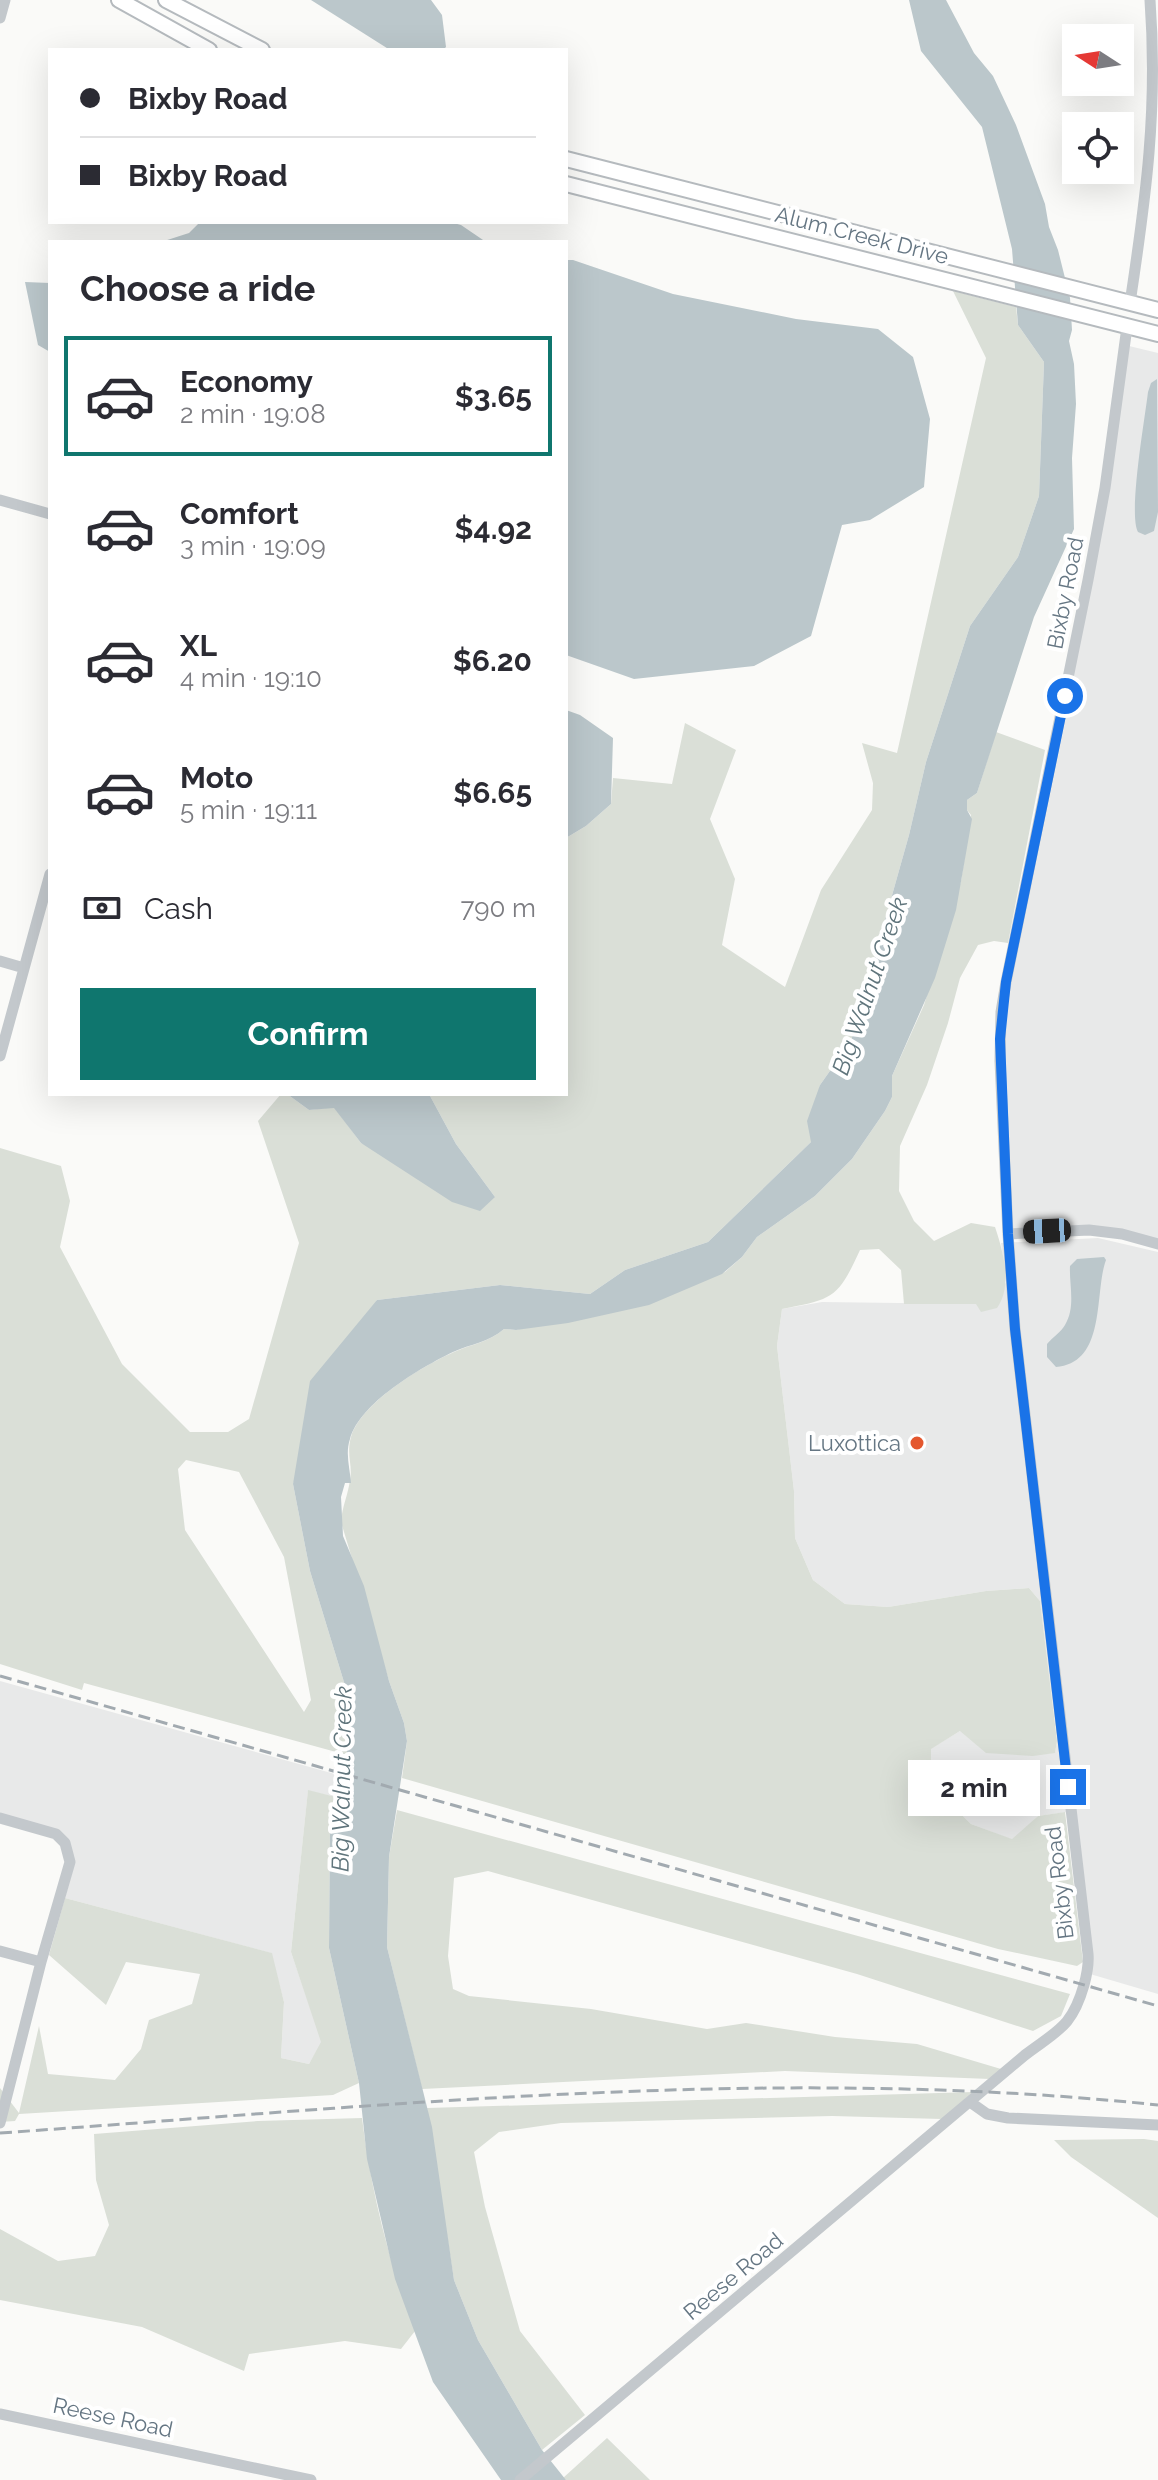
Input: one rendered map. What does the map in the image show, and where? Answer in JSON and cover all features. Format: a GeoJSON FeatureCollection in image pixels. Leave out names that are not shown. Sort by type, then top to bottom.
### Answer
{"type":"FeatureCollection","features":[{"type":"Feature","properties":{"kind":"main road"},"geometry":{"type":"LineString","coordinates":[[119,0],[205,48]]}},
{"type":"Feature","properties":{"kind":"main road"},"geometry":{"type":"LineString","coordinates":[[166,0],[258,48]]}},
{"type":"Feature","properties":{"kind":"main road","name":"Alum Creek Drive"},"geometry":{"type":"LineString","coordinates":[[568,160],[1158,310]]}},
{"type":"Feature","properties":{"kind":"main road","name":"Alum Creek Drive"},"geometry":{"type":"LineString","coordinates":[[568,185],[1158,334]]}},
{"type":"Feature","properties":{"kind":"street"},"geometry":{"type":"LineString","coordinates":[[0,18],[5,0]]}},
{"type":"Feature","properties":{"kind":"street"},"geometry":{"type":"LineString","coordinates":[[1130,303],[1155,112],[1156,65],[1150,0]]}},
{"type":"Feature","properties":{"kind":"street","name":"Bixby Road"},"geometry":{"type":"LineString","coordinates":[[970,2102],[1067,2023],[1077,2006],[1089,1963],[1015,1329],[1001,1076],[1001,1012],[1105,488],[1127,327]]}},
{"type":"Feature","properties":{"kind":"street"},"geometry":{"type":"LineString","coordinates":[[0,500],[48,513]]}},
{"type":"Feature","properties":{"kind":"street"},"geometry":{"type":"LineString","coordinates":[[0,1056],[48,881]]}},
{"type":"Feature","properties":{"kind":"street"},"geometry":{"type":"LineString","coordinates":[[0,961],[24,968]]}},
{"type":"Feature","properties":{"kind":"street"},"geometry":{"type":"LineString","coordinates":[[1008,1234],[1089,1230],[1122,1234],[1158,1244]]}},
{"type":"Feature","properties":{"kind":"street"},"geometry":{"type":"LineString","coordinates":[[0,1818],[56,1834],[68,1849],[69,1868],[41,1962],[0,2123]]}},
{"type":"Feature","properties":{"kind":"street"},"geometry":{"type":"LineString","coordinates":[[0,1951],[41,1962]]}},
{"type":"Feature","properties":{"kind":"street"},"geometry":{"type":"LineString","coordinates":[[970,2102],[987,2114],[1008,2118],[1158,2125]]}},
{"type":"Feature","properties":{"kind":"street","name":"Reese Road"},"geometry":{"type":"LineString","coordinates":[[520,2480],[970,2102]]}},
{"type":"Feature","properties":{"kind":"street","name":"Reese Road"},"geometry":{"type":"LineString","coordinates":[[0,2414],[311,2480]]}},
{"type":"Feature","properties":{"kind":"shaded area"},"geometry":{"type":"Polygon","coordinates":[[[953,291],[1016,307],[1018,325],[1044,362],[1039,496],[1018,557],[970,626],[926,762],[909,835],[851,1041],[820,1085],[811,1142],[708,1242],[625,1270],[590,1294],[500,1285],[377,1300],[293,1484],[310,1571],[347,1692],[347,1755],[84,1683],[82,1690],[0,1664],[0,1148],[61,1166],[70,1201],[60,1247],[122,1364],[190,1432],[228,1432],[249,1419],[299,1243],[258,1121],[279,1096],[290,1096],[309,1110],[334,1107],[361,1143],[495,1197],[456,1144],[430,1096],[568,1096],[568,837],[611,804],[613,778],[672,784],[685,723],[736,750],[710,819],[735,879],[722,945],[785,987],[821,890],[872,810],[873,783],[862,743],[897,753],[986,358],[953,291]],[[186,1460],[178,1469],[185,1530],[304,1712],[311,1700],[284,1557],[239,1472],[186,1460]]]}},
{"type":"Feature","properties":{"kind":"shaded area"},"geometry":{"type":"Polygon","coordinates":[[[1125,345],[1158,353],[1158,1244],[1122,1234],[1008,1234],[1000,1039],[1088,580],[1125,345]]]}},
{"type":"Feature","properties":{"kind":"shaded area"},"geometry":{"type":"Polygon","coordinates":[[[996,732],[1045,750],[1008,943],[994,941],[978,945],[960,978],[927,1085],[900,1146],[899,1191],[914,1221],[934,1241],[971,1223],[995,1227],[1005,1268],[1002,1299],[997,1308],[981,1312],[976,1304],[904,1304],[901,1270],[879,1249],[860,1250],[846,1278],[832,1294],[824,1299],[782,1309],[777,1346],[794,1491],[795,1538],[813,1580],[845,1604],[888,1607],[986,1591],[1029,1588],[1040,1601],[1057,1741],[1055,1753],[1033,1756],[986,1753],[960,1731],[931,1749],[931,1784],[971,1824],[1012,1839],[1038,1816],[1065,1812],[1083,1962],[1077,1966],[998,1949],[402,1778],[407,1741],[404,1723],[341,1522],[351,1475],[351,1437],[367,1411],[394,1387],[441,1358],[486,1340],[504,1329],[516,1330],[725,1272],[742,1257],[757,1237],[815,1196],[852,1159],[892,1097],[892,1076],[924,1005],[961,881],[971,815],[967,810],[967,800],[977,793],[996,732]]]}},
{"type":"Feature","properties":{"kind":"shaded area"},"geometry":{"type":"Polygon","coordinates":[[[1098,1238],[1158,1252],[1158,1994],[1090,1974],[1075,1811],[1038,1816],[1013,1840],[971,1824],[931,1784],[930,1749],[960,1731],[1055,1752],[1057,1741],[1040,1601],[1029,1588],[986,1591],[888,1607],[845,1604],[813,1580],[795,1538],[794,1491],[777,1346],[782,1309],[822,1302],[976,1304],[1006,1283],[1001,1243],[1098,1238]]]}},
{"type":"Feature","properties":{"kind":"shaded area"},"geometry":{"type":"Polygon","coordinates":[[[0,1681],[342,1776],[336,1797],[308,1791],[291,1952],[322,2042],[309,2064],[281,2058],[284,2002],[271,1953],[65,1898],[72,1873],[63,1834],[0,1813],[0,1681]]]}},
{"type":"Feature","properties":{"kind":"shaded area"},"geometry":{"type":"Polygon","coordinates":[[[308,1790],[336,1797],[330,1822],[329,1948],[359,2083],[333,2095],[19,2114],[15,2121],[0,2122],[0,2088],[19,2113],[39,2026],[48,2074],[115,2080],[141,2049],[149,2020],[192,2004],[200,1974],[126,1962],[106,2005],[49,1955],[65,1898],[272,1953],[284,2002],[281,2058],[309,2064],[321,2042],[291,1952],[308,1790]]]}},
{"type":"Feature","properties":{"kind":"shaded area"},"geometry":{"type":"Polygon","coordinates":[[[397,1810],[1070,1994],[1061,2016],[1033,2031],[857,1974],[488,1871],[454,1878],[448,1956],[453,1989],[469,1996],[591,2009],[707,2029],[746,2023],[835,2037],[917,2044],[1001,2069],[990,2079],[785,2071],[422,2089],[387,1947],[389,1857],[397,1810]]]}},
{"type":"Feature","properties":{"kind":"shaded area"},"geometry":{"type":"Polygon","coordinates":[[[973,2092],[942,2119],[832,2116],[561,2123],[499,2132],[474,2152],[485,2207],[520,2331],[585,2415],[542,2450],[478,2340],[454,2280],[427,2108],[973,2092]]]}},
{"type":"Feature","properties":{"kind":"shaded area"},"geometry":{"type":"Polygon","coordinates":[[[362,2118],[382,2226],[415,2331],[401,2349],[345,2341],[249,2354],[244,2371],[142,2327],[0,2300],[0,2229],[58,2261],[95,2256],[109,2225],[96,2180],[94,2134],[258,2121],[362,2118]]]}},
{"type":"Feature","properties":{"kind":"shaded area"},"geometry":{"type":"Polygon","coordinates":[[[1054,2140],[1158,2141],[1158,2218],[1071,2157],[1054,2140]]]}},
{"type":"Feature","properties":{"kind":"shaded area"},"geometry":{"type":"Polygon","coordinates":[[[607,2438],[650,2480],[563,2478],[607,2438]]]}},
{"type":"Feature","properties":{"kind":"water"},"geometry":{"type":"Polygon","coordinates":[[[311,0],[431,0],[442,15],[446,47],[387,48],[311,0]]]}},
{"type":"Feature","properties":{"kind":"water","name":"Big Walnut Creek"},"geometry":{"type":"Polygon","coordinates":[[[909,0],[946,0],[974,53],[993,76],[1016,125],[1045,204],[1070,298],[1072,330],[1069,341],[1074,364],[1076,404],[1072,458],[1074,529],[1034,617],[977,793],[967,800],[967,810],[972,819],[956,910],[935,978],[892,1076],[892,1097],[852,1159],[815,1196],[757,1237],[742,1257],[722,1274],[649,1305],[568,1323],[504,1329],[486,1340],[453,1352],[424,1367],[378,1400],[356,1426],[349,1445],[351,1483],[345,1483],[341,1497],[343,1536],[364,1586],[407,1741],[389,1857],[387,1947],[432,2127],[454,2280],[478,2340],[542,2450],[566,2480],[501,2480],[433,2382],[395,2279],[367,2159],[359,2083],[329,1948],[330,1822],[347,1755],[347,1692],[310,1571],[293,1484],[310,1381],[377,1300],[500,1285],[590,1294],[625,1270],[708,1242],[811,1142],[807,1121],[820,1085],[851,1041],[909,835],[926,762],[970,626],[1018,557],[1039,496],[1044,362],[1018,325],[1012,249],[982,127],[921,51],[909,0]]]}},
{"type":"Feature","properties":{"kind":"water"},"geometry":{"type":"Polygon","coordinates":[[[198,224],[457,224],[483,240],[167,240],[189,233],[198,224]]]}},
{"type":"Feature","properties":{"kind":"water"},"geometry":{"type":"Polygon","coordinates":[[[568,260],[673,294],[796,319],[878,329],[913,357],[930,419],[924,487],[870,520],[842,525],[811,636],[754,666],[634,679],[568,656],[568,260]]]}},
{"type":"Feature","properties":{"kind":"water"},"geometry":{"type":"Polygon","coordinates":[[[25,282],[48,283],[48,351],[38,345],[25,282]]]}},
{"type":"Feature","properties":{"kind":"water"},"geometry":{"type":"Polygon","coordinates":[[[1157,379],[1158,512],[1154,531],[1145,535],[1138,532],[1135,522],[1136,487],[1148,392],[1151,383],[1157,379]]]}},
{"type":"Feature","properties":{"kind":"water"},"geometry":{"type":"Polygon","coordinates":[[[568,711],[580,715],[613,738],[611,804],[568,837],[568,711]]]}},
{"type":"Feature","properties":{"kind":"water"},"geometry":{"type":"Polygon","coordinates":[[[290,1096],[430,1096],[456,1144],[495,1197],[480,1211],[452,1202],[361,1143],[334,1108],[309,1110],[290,1096]]]}},
{"type":"Feature","properties":{"kind":"water"},"geometry":{"type":"Polygon","coordinates":[[[1104,1257],[1096,1324],[1091,1340],[1084,1353],[1072,1363],[1056,1367],[1047,1357],[1047,1344],[1068,1318],[1071,1303],[1070,1266],[1077,1259],[1104,1257]]]}},
{"type":"Feature","properties":{"kind":"railway"},"geometry":{"type":"LineString","coordinates":[[0,1676],[1158,2006]]}},
{"type":"Feature","properties":{"kind":"railway"},"geometry":{"type":"LineString","coordinates":[[0,2133],[434,2101],[723,2089],[868,2088],[1013,2093],[1158,2105]]}},
{"type":"Feature","properties":{"kind":"place","name":"Luxottica"},"geometry":{"type":"Point","coordinates":[917,1443]}},
{"type":"Feature","properties":{"kind":"route"},"geometry":{"type":"LineString","coordinates":[[1065,696],[1006,982],[1000,1039],[1015,1329],[1068,1787]]}}]}
